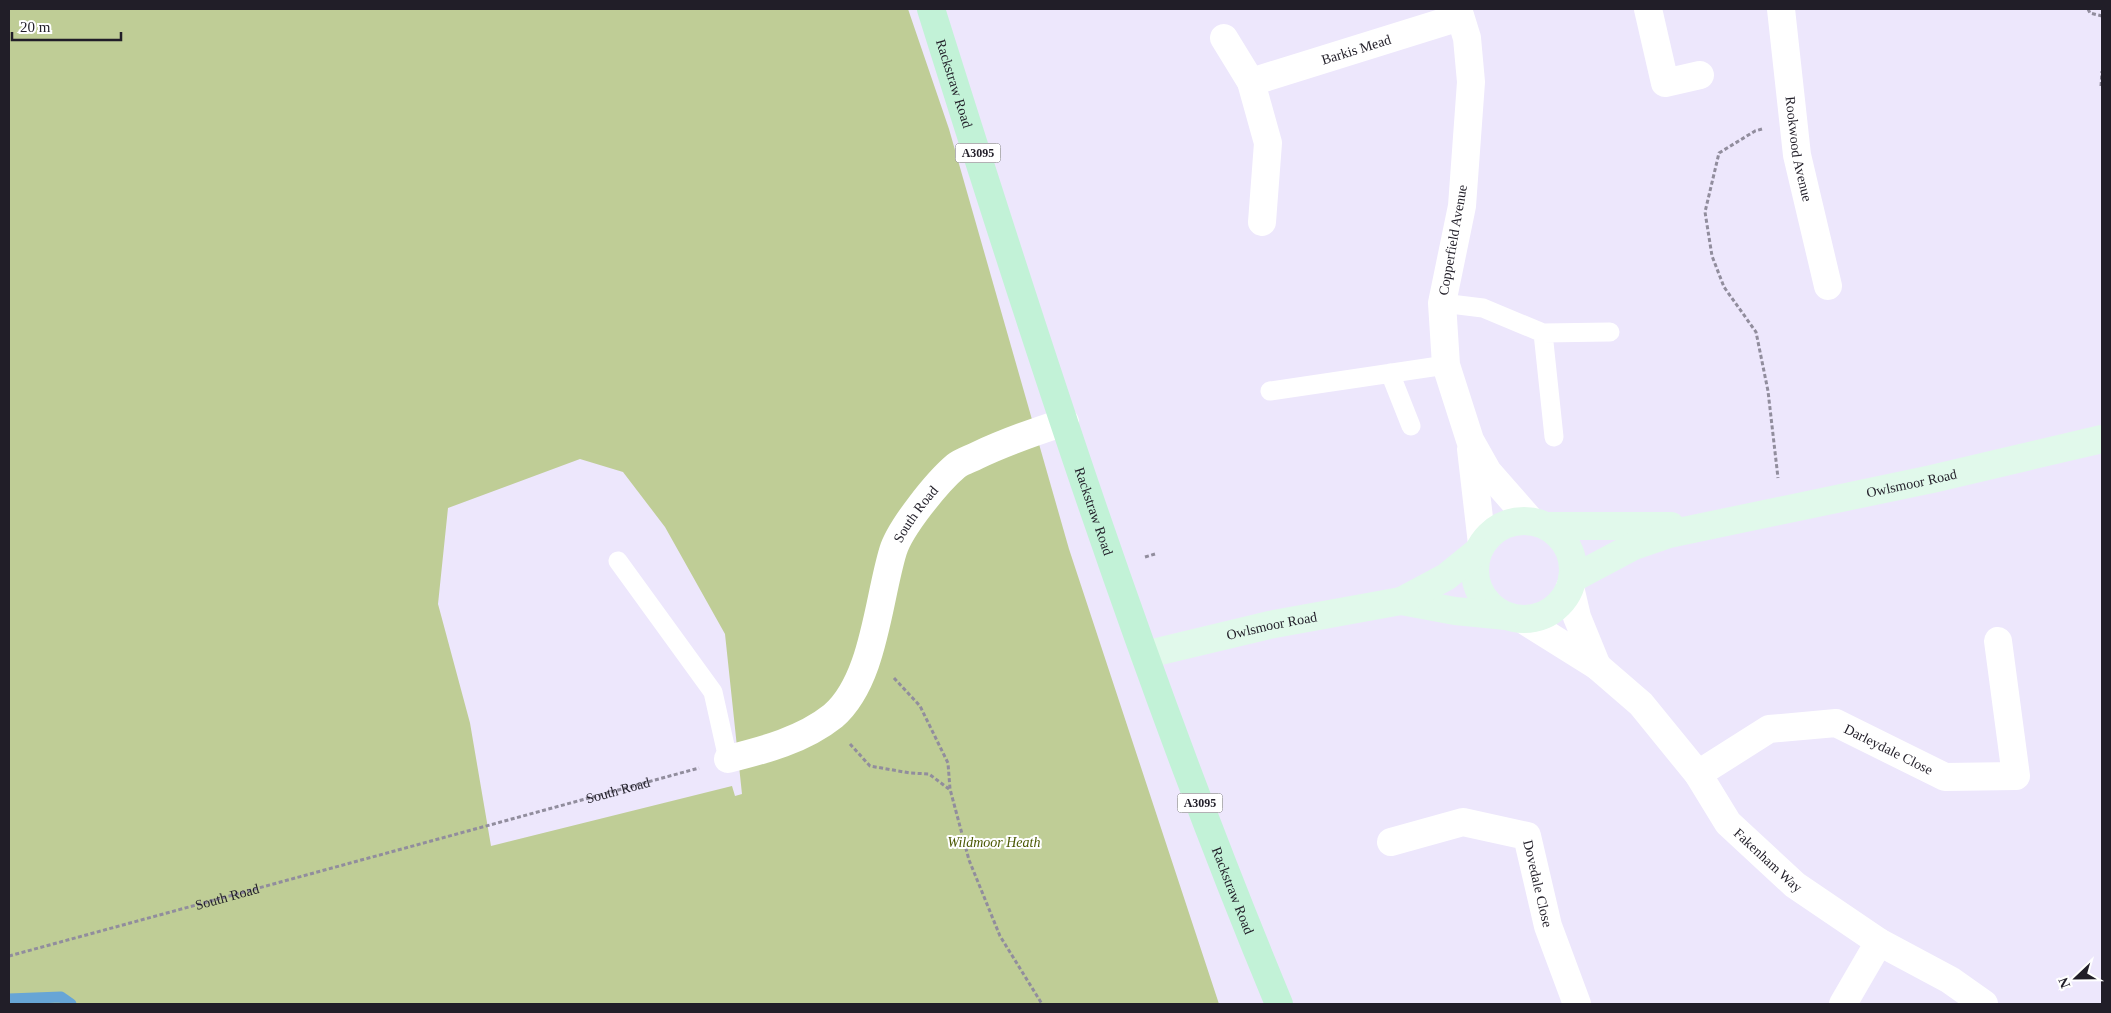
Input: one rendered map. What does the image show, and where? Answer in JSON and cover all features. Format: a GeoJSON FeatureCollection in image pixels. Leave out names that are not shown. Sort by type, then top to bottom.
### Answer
{"type":"FeatureCollection","features":[{"type":"Feature","properties":{"kind":"main road","name":"Rackstraw Road"},"geometry":{"type":"LineString","coordinates":[[931,9],[1103,541],[1144,655],[1279,1004]]}},
{"type":"Feature","properties":{"kind":"street"},"geometry":{"type":"LineString","coordinates":[[1648,9],[1665,83],[1700,76]]}},
{"type":"Feature","properties":{"kind":"street","name":"Rookwood Avenue"},"geometry":{"type":"LineString","coordinates":[[1781,9],[1797,156],[1828,286]]}},
{"type":"Feature","properties":{"kind":"street","name":"Barkis Mead"},"geometry":{"type":"LineString","coordinates":[[1251,82],[1459,13]]}},
{"type":"Feature","properties":{"kind":"street","name":"Copperfield Avenue"},"geometry":{"type":"LineString","coordinates":[[1459,13],[1467,38],[1471,82],[1462,206],[1442,303],[1446,365],[1470,440],[1488,472],[1539,523]]}},
{"type":"Feature","properties":{"kind":"street"},"geometry":{"type":"LineString","coordinates":[[1224,38],[1251,82],[1268,143],[1262,222]]}},
{"type":"Feature","properties":{"kind":"street","name":"South Road"},"geometry":{"type":"LineString","coordinates":[[728,759],[788,742],[820,725],[844,703],[866,661],[893,549],[929,493],[957,465],[992,448],[1064,422]]}},
{"type":"Feature","properties":{"kind":"street","name":"Owlsmoor Road"},"geometry":{"type":"LineString","coordinates":[[1571,583],[1634,546],[1669,534],[1932,480],[2102,439]]}},
{"type":"Feature","properties":{"kind":"street","name":"Copperfield Avenue"},"geometry":{"type":"LineString","coordinates":[[1470,440],[1480,548]]}},
{"type":"Feature","properties":{"kind":"street"},"geometry":{"type":"LineString","coordinates":[[1515,521],[1539,523],[1560,535],[1568,548],[1572,563],[1571,583],[1562,600],[1551,611],[1537,617],[1514,617],[1493,608],[1482,596],[1476,582],[1475,566],[1480,548],[1499,526],[1515,521]]}},
{"type":"Feature","properties":{"kind":"street","name":"Owlsmoor Road"},"geometry":{"type":"LineString","coordinates":[[1539,523],[1720,524]]}},
{"type":"Feature","properties":{"kind":"street","name":"Owlsmoor Road"},"geometry":{"type":"LineString","coordinates":[[1144,655],[1269,625],[1401,601],[1446,577],[1480,548]]}},
{"type":"Feature","properties":{"kind":"street","name":"Fakenham Way"},"geometry":{"type":"LineString","coordinates":[[1571,583],[1577,617],[1597,666]]}},
{"type":"Feature","properties":{"kind":"street","name":"Owlsmoor Road"},"geometry":{"type":"LineString","coordinates":[[1401,601],[1514,617]]}},
{"type":"Feature","properties":{"kind":"street","name":"Fakenham Way"},"geometry":{"type":"LineString","coordinates":[[1514,617],[1597,666],[1641,704],[1698,774],[1728,824],[1795,885],[1879,942],[1950,980],[1984,1004]]}},
{"type":"Feature","properties":{"kind":"street","name":"Darleydale Close"},"geometry":{"type":"LineString","coordinates":[[1698,774],[1769,729],[1836,723],[1945,777],[2016,776],[1998,641]]}},
{"type":"Feature","properties":{"kind":"street","name":"Dovedale Close"},"geometry":{"type":"LineString","coordinates":[[1391,842],[1463,822],[1527,836],[1548,926],[1577,1004]]}},
{"type":"Feature","properties":{"kind":"street"},"geometry":{"type":"LineString","coordinates":[[1843,1004],[1879,942]]}},
{"type":"Feature","properties":{"kind":"lane"},"geometry":{"type":"LineString","coordinates":[[1442,303],[1483,308],[1542,333],[1610,332]]}},
{"type":"Feature","properties":{"kind":"lane"},"geometry":{"type":"LineString","coordinates":[[1542,333],[1554,437]]}},
{"type":"Feature","properties":{"kind":"lane"},"geometry":{"type":"LineString","coordinates":[[1270,391],[1446,365]]}},
{"type":"Feature","properties":{"kind":"lane"},"geometry":{"type":"LineString","coordinates":[[1390,373],[1412,426]]}},
{"type":"Feature","properties":{"kind":"lane"},"geometry":{"type":"LineString","coordinates":[[618,561],[713,692],[728,759]]}},
{"type":"Feature","properties":{"kind":"path"},"geometry":{"type":"LineString","coordinates":[[2088,9],[2090,13],[2102,16]]}},
{"type":"Feature","properties":{"kind":"path"},"geometry":{"type":"LineString","coordinates":[[2101,86],[2102,71]]}},
{"type":"Feature","properties":{"kind":"path"},"geometry":{"type":"LineString","coordinates":[[1783,511],[1768,391],[1756,332],[1724,286],[1712,256],[1705,212],[1718,153],[1756,131],[1794,122]]}},
{"type":"Feature","properties":{"kind":"path"},"geometry":{"type":"LineString","coordinates":[[866,661],[891,676],[920,706],[948,763],[950,789],[969,860],[1000,936],[1042,1004]]}},
{"type":"Feature","properties":{"kind":"path"},"geometry":{"type":"LineString","coordinates":[[820,725],[841,735],[870,766],[910,773],[929,774],[950,789]]}},
{"type":"Feature","properties":{"kind":"path","name":"South Road"},"geometry":{"type":"LineString","coordinates":[[9,956],[728,759]]}},
{"type":"Feature","properties":{"kind":"green space","name":"Wildmoor Heath"},"geometry":{"type":"Polygon","coordinates":[[[9,9],[908,9],[949,129],[1069,549],[1219,1004],[9,1004],[9,9]],[[580,459],[448,508],[438,604],[470,723],[491,846],[732,786],[735,796],[742,794],[725,634],[665,527],[623,472],[580,459]]]}},
{"type":"Feature","properties":{"kind":"waterway"},"geometry":{"type":"LineString","coordinates":[[9,999],[61,997],[71,1004]]}}]}
